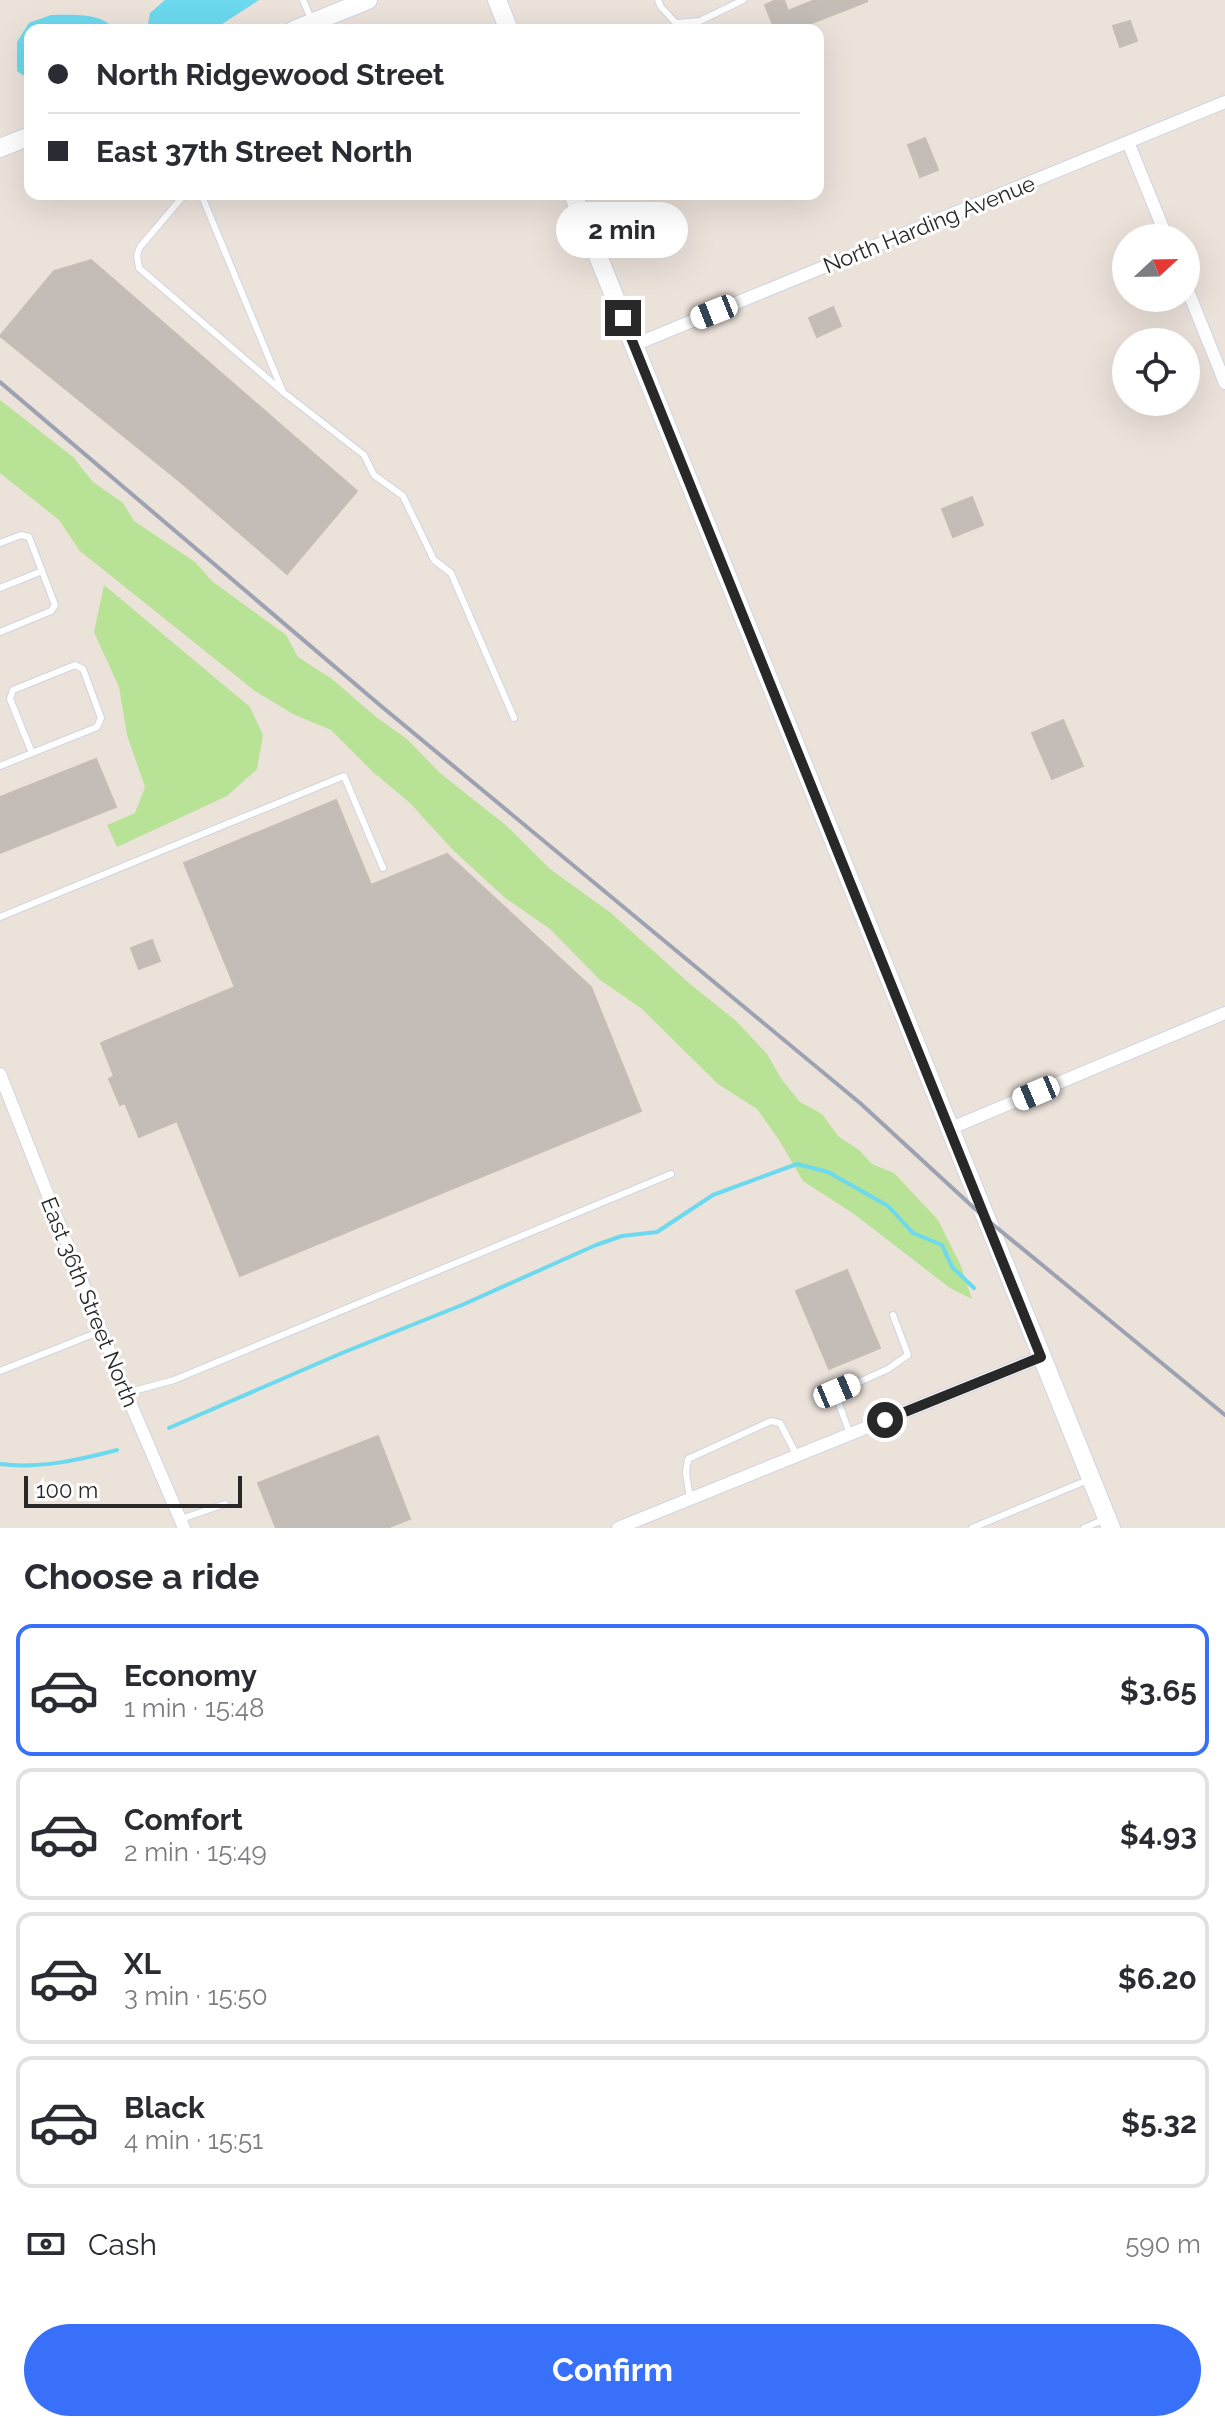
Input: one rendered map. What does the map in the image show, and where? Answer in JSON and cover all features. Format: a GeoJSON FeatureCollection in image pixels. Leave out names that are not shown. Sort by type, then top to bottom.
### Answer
{"type":"FeatureCollection","features":[{"type":"Feature","properties":{"kind":"main road"},"geometry":{"type":"LineString","coordinates":[[308,24],[368,0]]}},
{"type":"Feature","properties":{"kind":"main road"},"geometry":{"type":"LineString","coordinates":[[497,0],[507,24]]}},
{"type":"Feature","properties":{"kind":"main road"},"geometry":{"type":"LineString","coordinates":[[0,148],[24,138]]}},
{"type":"Feature","properties":{"kind":"main road"},"geometry":{"type":"LineString","coordinates":[[575,200],[1110,1523]]}},
{"type":"Feature","properties":{"kind":"street","name":"North Harding Avenue"},"geometry":{"type":"LineString","coordinates":[[634,345],[1225,102]]}},
{"type":"Feature","properties":{"kind":"street"},"geometry":{"type":"LineString","coordinates":[[1128,142],[1161,224]]}},
{"type":"Feature","properties":{"kind":"street"},"geometry":{"type":"LineString","coordinates":[[1196,312],[1225,383]]}},
{"type":"Feature","properties":{"kind":"street"},"geometry":{"type":"LineString","coordinates":[[949,1129],[1225,1013]]}},
{"type":"Feature","properties":{"kind":"street","name":"East 36th Street North"},"geometry":{"type":"LineString","coordinates":[[0,1074],[126,1393],[183,1524]]}},
{"type":"Feature","properties":{"kind":"street"},"geometry":{"type":"LineString","coordinates":[[618,1528],[1041,1357]]}},
{"type":"Feature","properties":{"kind":"lane"},"geometry":{"type":"LineString","coordinates":[[303,0],[313,22]]}},
{"type":"Feature","properties":{"kind":"lane"},"geometry":{"type":"LineString","coordinates":[[658,0],[676,23],[700,21],[743,0]]}},
{"type":"Feature","properties":{"kind":"lane"},"geometry":{"type":"LineString","coordinates":[[180,200],[140,247],[137,255],[139,268],[283,392],[364,455],[374,475],[403,496],[434,560],[451,573],[514,718]]}},
{"type":"Feature","properties":{"kind":"lane"},"geometry":{"type":"LineString","coordinates":[[203,200],[283,392]]}},
{"type":"Feature","properties":{"kind":"lane"},"geometry":{"type":"LineString","coordinates":[[0,543],[21,535],[29,537],[55,605],[51,611],[0,632]]}},
{"type":"Feature","properties":{"kind":"lane"},"geometry":{"type":"LineString","coordinates":[[0,588],[42,571]]}},
{"type":"Feature","properties":{"kind":"lane"},"geometry":{"type":"LineString","coordinates":[[0,766],[97,727],[101,718],[83,669],[75,665],[13,690],[10,699],[32,753]]}},
{"type":"Feature","properties":{"kind":"lane"},"geometry":{"type":"LineString","coordinates":[[0,917],[344,776],[383,868]]}},
{"type":"Feature","properties":{"kind":"lane"},"geometry":{"type":"LineString","coordinates":[[126,1393],[174,1380],[671,1174]]}},
{"type":"Feature","properties":{"kind":"lane"},"geometry":{"type":"LineString","coordinates":[[850,1434],[835,1393],[888,1369],[908,1355],[893,1315]]}},
{"type":"Feature","properties":{"kind":"lane"},"geometry":{"type":"LineString","coordinates":[[0,1371],[101,1331]]}},
{"type":"Feature","properties":{"kind":"lane"},"geometry":{"type":"LineString","coordinates":[[690,1499],[688,1459],[771,1421],[780,1423],[797,1456]]}},
{"type":"Feature","properties":{"kind":"lane"},"geometry":{"type":"LineString","coordinates":[[972,1528],[1091,1478]]}},
{"type":"Feature","properties":{"kind":"lane"},"geometry":{"type":"LineString","coordinates":[[183,1524],[225,1504]]}},
{"type":"Feature","properties":{"kind":"lane"},"geometry":{"type":"LineString","coordinates":[[1084,1528],[1110,1523]]}},
{"type":"Feature","properties":{"kind":"green space"},"geometry":{"type":"Polygon","coordinates":[[[0,400],[73,457],[93,482],[123,503],[134,521],[195,562],[213,582],[286,635],[298,657],[332,679],[407,739],[440,773],[508,827],[550,869],[611,913],[735,1020],[767,1054],[800,1102],[822,1114],[838,1136],[859,1150],[872,1164],[894,1173],[938,1220],[961,1266],[972,1299],[950,1288],[854,1214],[803,1181],[757,1109],[718,1084],[641,1008],[600,980],[550,929],[504,897],[331,730],[293,714],[255,691],[80,551],[59,520],[0,473],[0,400]]]}},
{"type":"Feature","properties":{"kind":"green space"},"geometry":{"type":"Polygon","coordinates":[[[104,585],[250,707],[263,735],[257,769],[227,796],[117,847],[107,825],[135,813],[145,787],[127,735],[119,687],[94,632],[104,585]]]}},
{"type":"Feature","properties":{"kind":"water"},"geometry":{"type":"Polygon","coordinates":[[[165,0],[259,0],[222,24],[148,24],[150,13],[165,0]]]}},
{"type":"Feature","properties":{"kind":"water"},"geometry":{"type":"Polygon","coordinates":[[[51,15],[76,15],[94,17],[109,24],[28,24],[51,15]]]}},
{"type":"Feature","properties":{"kind":"water"},"geometry":{"type":"Polygon","coordinates":[[[24,31],[24,76],[17,71],[17,42],[24,31]]]}},
{"type":"Feature","properties":{"kind":"building"},"geometry":{"type":"Polygon","coordinates":[[[784,0],[788,11],[815,0],[868,1],[809,24],[773,24],[765,5],[784,0]]]}},
{"type":"Feature","properties":{"kind":"building"},"geometry":{"type":"Polygon","coordinates":[[[1130,21],[1137,41],[1120,47],[1113,26],[1130,21]]]}},
{"type":"Feature","properties":{"kind":"building"},"geometry":{"type":"Polygon","coordinates":[[[925,138],[938,170],[920,177],[908,145],[925,138]]]}},
{"type":"Feature","properties":{"kind":"building"},"geometry":{"type":"Polygon","coordinates":[[[91,260],[357,491],[287,574],[183,484],[0,336],[54,271],[91,260]]]}},
{"type":"Feature","properties":{"kind":"building"},"geometry":{"type":"Polygon","coordinates":[[[833,307],[841,326],[817,337],[809,318],[833,307]]]}},
{"type":"Feature","properties":{"kind":"building"},"geometry":{"type":"Polygon","coordinates":[[[972,497],[983,525],[953,537],[942,509],[972,497]]]}},
{"type":"Feature","properties":{"kind":"building"},"geometry":{"type":"Polygon","coordinates":[[[1063,720],[1083,766],[1052,779],[1032,733],[1063,720]]]}},
{"type":"Feature","properties":{"kind":"building"},"geometry":{"type":"Polygon","coordinates":[[[96,759],[116,807],[0,853],[0,797],[96,759]]]}},
{"type":"Feature","properties":{"kind":"building"},"geometry":{"type":"Polygon","coordinates":[[[336,800],[371,885],[447,854],[591,987],[641,1111],[240,1276],[177,1121],[139,1137],[125,1103],[120,1105],[109,1079],[114,1076],[101,1043],[235,987],[184,863],[336,800]]]}},
{"type":"Feature","properties":{"kind":"building"},"geometry":{"type":"Polygon","coordinates":[[[152,940],[160,961],[139,969],[131,948],[152,940]]]}},
{"type":"Feature","properties":{"kind":"building"},"geometry":{"type":"Polygon","coordinates":[[[847,1270],[880,1348],[829,1369],[796,1291],[847,1270]]]}},
{"type":"Feature","properties":{"kind":"building"},"geometry":{"type":"Polygon","coordinates":[[[378,1436],[410,1519],[387,1528],[276,1528],[258,1483],[378,1436]]]}},
{"type":"Feature","properties":{"kind":"waterway"},"geometry":{"type":"LineString","coordinates":[[169,1428],[596,1245],[622,1236],[657,1232],[713,1195],[797,1164],[828,1172],[888,1206],[913,1233],[942,1245],[952,1267],[974,1288]]}},
{"type":"Feature","properties":{"kind":"waterway"},"geometry":{"type":"LineString","coordinates":[[0,1464],[44,1464],[117,1450]]}},
{"type":"Feature","properties":{"kind":"railway"},"geometry":{"type":"LineString","coordinates":[[0,382],[381,706],[860,1103],[985,1218],[1225,1415]]}},
{"type":"Feature","properties":{"kind":"route"},"geometry":{"type":"LineString","coordinates":[[623,318],[1041,1357],[885,1420]]}}]}
